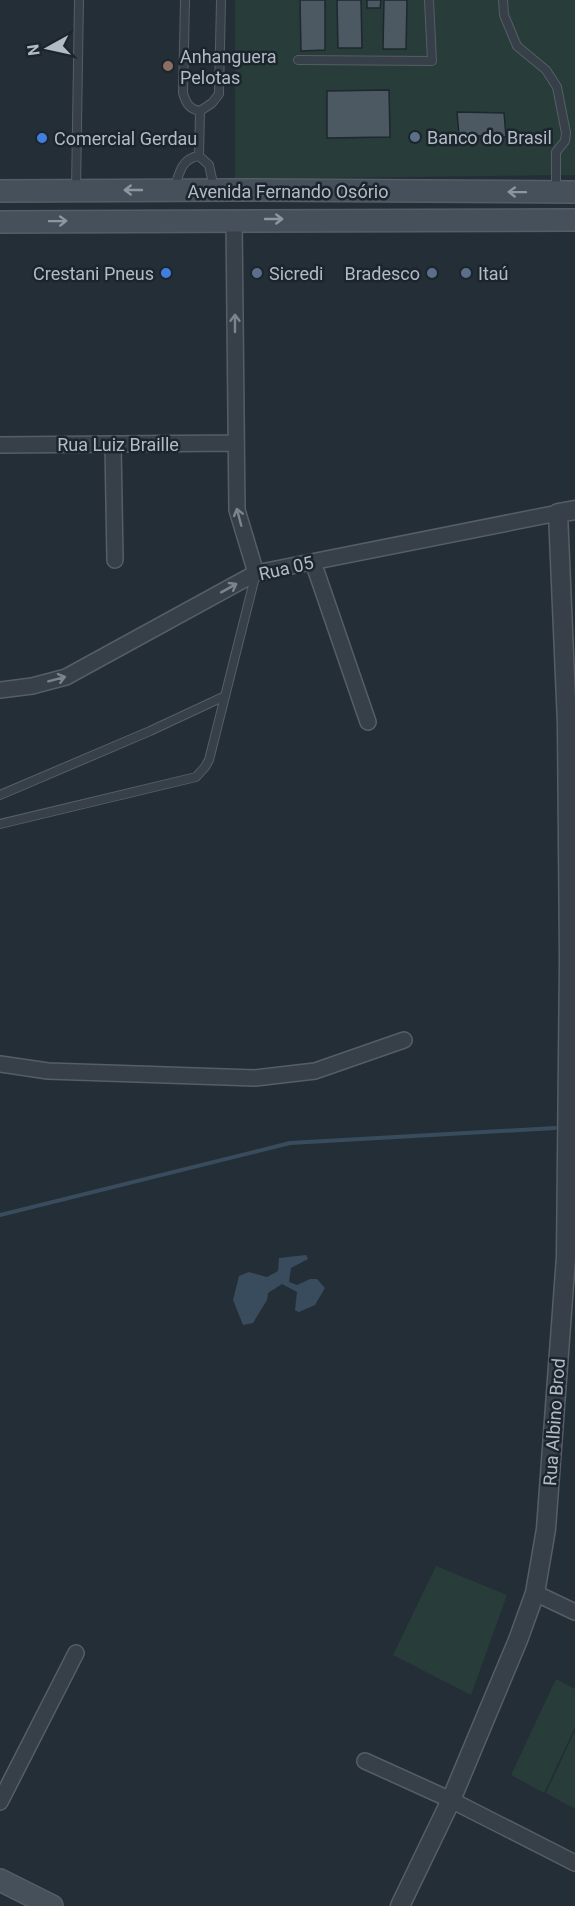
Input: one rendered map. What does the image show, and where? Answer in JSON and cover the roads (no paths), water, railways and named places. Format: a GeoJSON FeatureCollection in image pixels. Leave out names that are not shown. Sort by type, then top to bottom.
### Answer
{"type":"FeatureCollection","features":[{"type":"Feature","properties":{"kind":"main road","name":"Avenida Fernando Osório"},"geometry":{"type":"LineString","coordinates":[[0,191],[566,192]]}},
{"type":"Feature","properties":{"kind":"main road","name":"Avenida Fernando Osório"},"geometry":{"type":"LineString","coordinates":[[0,222],[234,219],[575,220]]}},
{"type":"Feature","properties":{"kind":"main road"},"geometry":{"type":"LineString","coordinates":[[0,1880],[52,1906]]}},
{"type":"Feature","properties":{"kind":"street"},"geometry":{"type":"LineString","coordinates":[[234,219],[237,510],[256,573]]}},
{"type":"Feature","properties":{"kind":"street","name":"Rua Luiz Braille"},"geometry":{"type":"LineString","coordinates":[[0,445],[235,443]]}},
{"type":"Feature","properties":{"kind":"street"},"geometry":{"type":"LineString","coordinates":[[112,444],[115,560]]}},
{"type":"Feature","properties":{"kind":"street","name":"Rua 05"},"geometry":{"type":"LineString","coordinates":[[0,690],[32,686],[66,677],[256,573],[567,512]]}},
{"type":"Feature","properties":{"kind":"street","name":"Rua Albino Brod"},"geometry":{"type":"LineString","coordinates":[[400,1906],[451,1800],[518,1640],[535,1593],[549,1502],[570,1257],[572,959],[567,512]]}},
{"type":"Feature","properties":{"kind":"street"},"geometry":{"type":"LineString","coordinates":[[313,562],[368,722]]}},
{"type":"Feature","properties":{"kind":"street"},"geometry":{"type":"LineString","coordinates":[[0,1064],[48,1071],[255,1078],[315,1071],[404,1040]]}},
{"type":"Feature","properties":{"kind":"street"},"geometry":{"type":"LineString","coordinates":[[535,1593],[575,1612]]}},
{"type":"Feature","properties":{"kind":"street"},"geometry":{"type":"LineString","coordinates":[[0,1802],[76,1653]]}},
{"type":"Feature","properties":{"kind":"street"},"geometry":{"type":"LineString","coordinates":[[365,1761],[451,1800],[575,1863]]}},
{"type":"Feature","properties":{"kind":"lane"},"geometry":{"type":"LineString","coordinates":[[76,191],[79,0]]}},
{"type":"Feature","properties":{"kind":"lane"},"geometry":{"type":"LineString","coordinates":[[184,0],[183,93],[187,106],[200,111],[216,99],[220,86],[221,0]]}},
{"type":"Feature","properties":{"kind":"lane"},"geometry":{"type":"LineString","coordinates":[[298,60],[432,61],[429,0]]}},
{"type":"Feature","properties":{"kind":"lane"},"geometry":{"type":"LineString","coordinates":[[503,0],[504,15],[517,46],[546,70],[557,87],[563,113],[565,141],[556,152],[566,192]]}},
{"type":"Feature","properties":{"kind":"lane"},"geometry":{"type":"LineString","coordinates":[[199,156],[200,111]]}},
{"type":"Feature","properties":{"kind":"lane"},"geometry":{"type":"LineString","coordinates":[[565,141],[575,141]]}},
{"type":"Feature","properties":{"kind":"lane"},"geometry":{"type":"LineString","coordinates":[[174,190],[185,160],[199,156],[209,165],[214,190]]}},
{"type":"Feature","properties":{"kind":"lane"},"geometry":{"type":"LineString","coordinates":[[0,824],[196,777],[208,760],[256,573]]}},
{"type":"Feature","properties":{"kind":"lane"},"geometry":{"type":"LineString","coordinates":[[0,795],[139,736],[225,696]]}},
{"type":"Feature","properties":{"kind":"water"},"geometry":{"type":"Polygon","coordinates":[[[306,1255],[308,1259],[291,1268],[289,1282],[297,1285],[310,1279],[317,1279],[325,1288],[315,1305],[299,1312],[295,1310],[297,1292],[282,1284],[268,1293],[267,1300],[253,1323],[243,1325],[233,1300],[239,1276],[249,1272],[267,1277],[278,1271],[279,1258],[306,1255]]]}},
{"type":"Feature","properties":{"kind":"waterway"},"geometry":{"type":"LineString","coordinates":[[0,1215],[290,1143],[555,1128]]}},
{"type":"Feature","properties":{"kind":"place","name":"Anhanguera Pelotas"},"geometry":{"type":"Point","coordinates":[168,66]}},
{"type":"Feature","properties":{"kind":"place","name":"Banco do Brasil"},"geometry":{"type":"Point","coordinates":[415,137]}},
{"type":"Feature","properties":{"kind":"place","name":"Comercial Gerdau"},"geometry":{"type":"Point","coordinates":[42,138]}},
{"type":"Feature","properties":{"kind":"place","name":"Crestani Pneus"},"geometry":{"type":"Point","coordinates":[166,273]}},
{"type":"Feature","properties":{"kind":"place","name":"Sicredi"},"geometry":{"type":"Point","coordinates":[257,273]}},
{"type":"Feature","properties":{"kind":"place","name":"Bradesco"},"geometry":{"type":"Point","coordinates":[432,273]}},
{"type":"Feature","properties":{"kind":"place","name":"Itaú"},"geometry":{"type":"Point","coordinates":[466,273]}}]}
